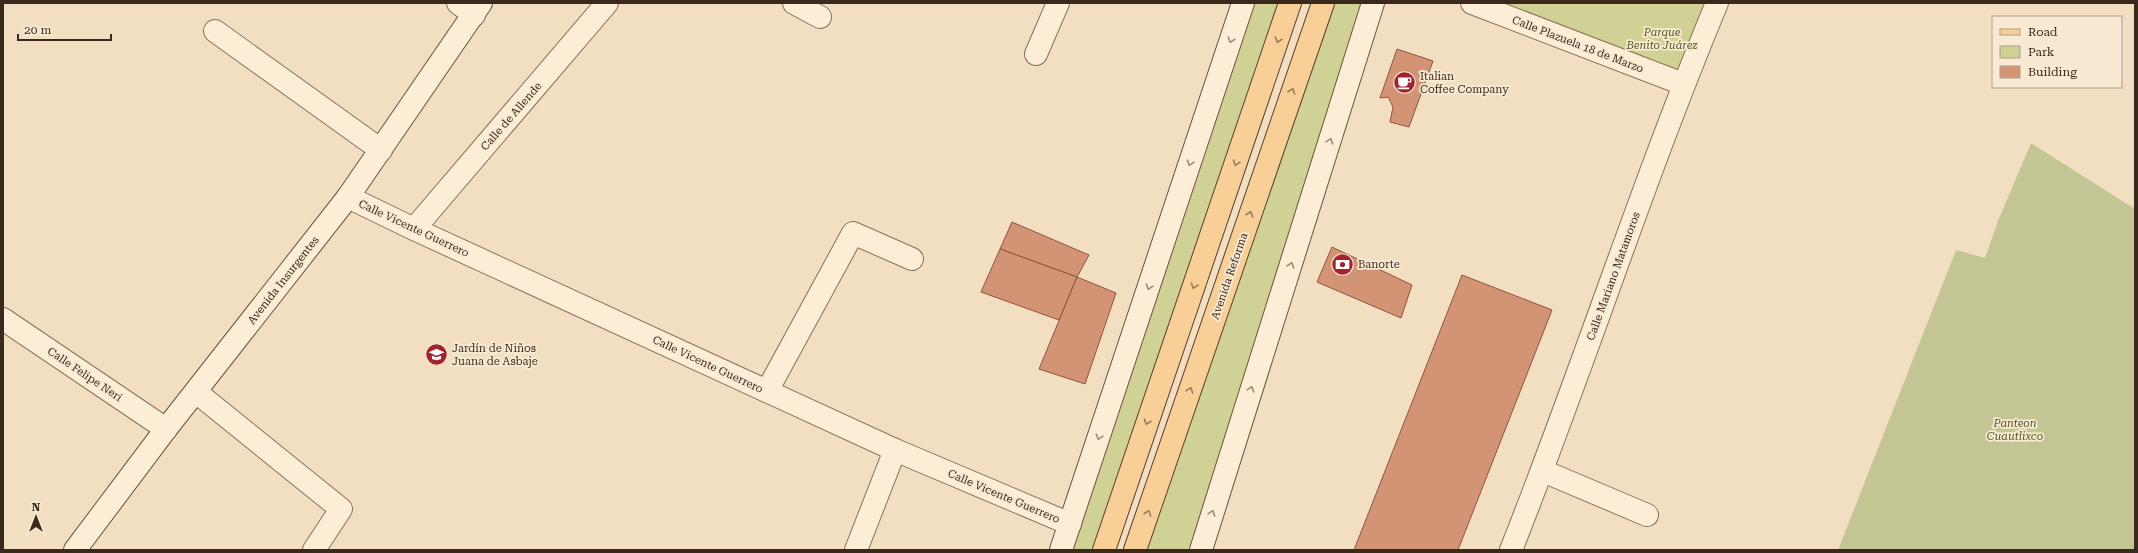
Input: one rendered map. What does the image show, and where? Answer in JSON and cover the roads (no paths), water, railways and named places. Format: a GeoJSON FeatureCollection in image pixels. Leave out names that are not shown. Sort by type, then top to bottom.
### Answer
{"type":"FeatureCollection","features":[{"type":"Feature","properties":{"kind":"main road"},"geometry":{"type":"LineString","coordinates":[[1104,550],[1290,3]]}},
{"type":"Feature","properties":{"kind":"main road","name":"Avenida Reforma"},"geometry":{"type":"LineString","coordinates":[[1135,550],[1323,3]]}},
{"type":"Feature","properties":{"kind":"street","name":"Calle de Allende"},"geometry":{"type":"LineString","coordinates":[[414,229],[607,3]]}},
{"type":"Feature","properties":{"kind":"street"},"geometry":{"type":"LineString","coordinates":[[794,3],[820,18]]}},
{"type":"Feature","properties":{"kind":"street"},"geometry":{"type":"LineString","coordinates":[[1036,54],[1058,3]]}},
{"type":"Feature","properties":{"kind":"street"},"geometry":{"type":"LineString","coordinates":[[1061,550],[1243,3]]}},
{"type":"Feature","properties":{"kind":"street"},"geometry":{"type":"LineString","coordinates":[[1201,550],[1373,3]]}},
{"type":"Feature","properties":{"kind":"street","name":"Calle Plazuela 18 de Marzo"},"geometry":{"type":"LineString","coordinates":[[1472,3],[1683,84]]}},
{"type":"Feature","properties":{"kind":"street","name":"Calle Mariano Matamoros"},"geometry":{"type":"LineString","coordinates":[[1511,550],[1543,470],[1683,84],[1718,3]]}},
{"type":"Feature","properties":{"kind":"street","name":"Avenida Insurgentes"},"geometry":{"type":"LineString","coordinates":[[74,550],[166,429],[348,196],[381,150],[471,7]]}},
{"type":"Feature","properties":{"kind":"street"},"geometry":{"type":"LineString","coordinates":[[215,31],[381,150]]}},
{"type":"Feature","properties":{"kind":"street","name":"Calle Vicente Guerrero"},"geometry":{"type":"LineString","coordinates":[[348,196],[414,229],[895,450],[1070,524]]}},
{"type":"Feature","properties":{"kind":"street"},"geometry":{"type":"LineString","coordinates":[[767,391],[853,233],[912,260]]}},
{"type":"Feature","properties":{"kind":"street","name":"Calle Felipe Neri"},"geometry":{"type":"LineString","coordinates":[[3,319],[166,429]]}},
{"type":"Feature","properties":{"kind":"street"},"geometry":{"type":"LineString","coordinates":[[196,392],[341,509],[314,550]]}},
{"type":"Feature","properties":{"kind":"street"},"geometry":{"type":"LineString","coordinates":[[856,550],[895,450]]}},
{"type":"Feature","properties":{"kind":"street"},"geometry":{"type":"LineString","coordinates":[[1543,470],[1647,515]]}},
{"type":"Feature","properties":{"kind":"place","name":"Italian Coffee Company"},"geometry":{"type":"Point","coordinates":[1405,82]}},
{"type":"Feature","properties":{"kind":"place","name":"Banorte"},"geometry":{"type":"Point","coordinates":[1343,264]}},
{"type":"Feature","properties":{"kind":"place","name":"Jardín de Niños Juana de Asbaje"},"geometry":{"type":"Point","coordinates":[437,354]}},
{"type":"Feature","properties":{"kind":"park label","name":"Parque Benito Juárez"},"geometry":{"type":"Point","coordinates":[1662,38]}},
{"type":"Feature","properties":{"kind":"park label","name":"Panteon Cuautlixco"},"geometry":{"type":"Point","coordinates":[2015,429]}}]}
